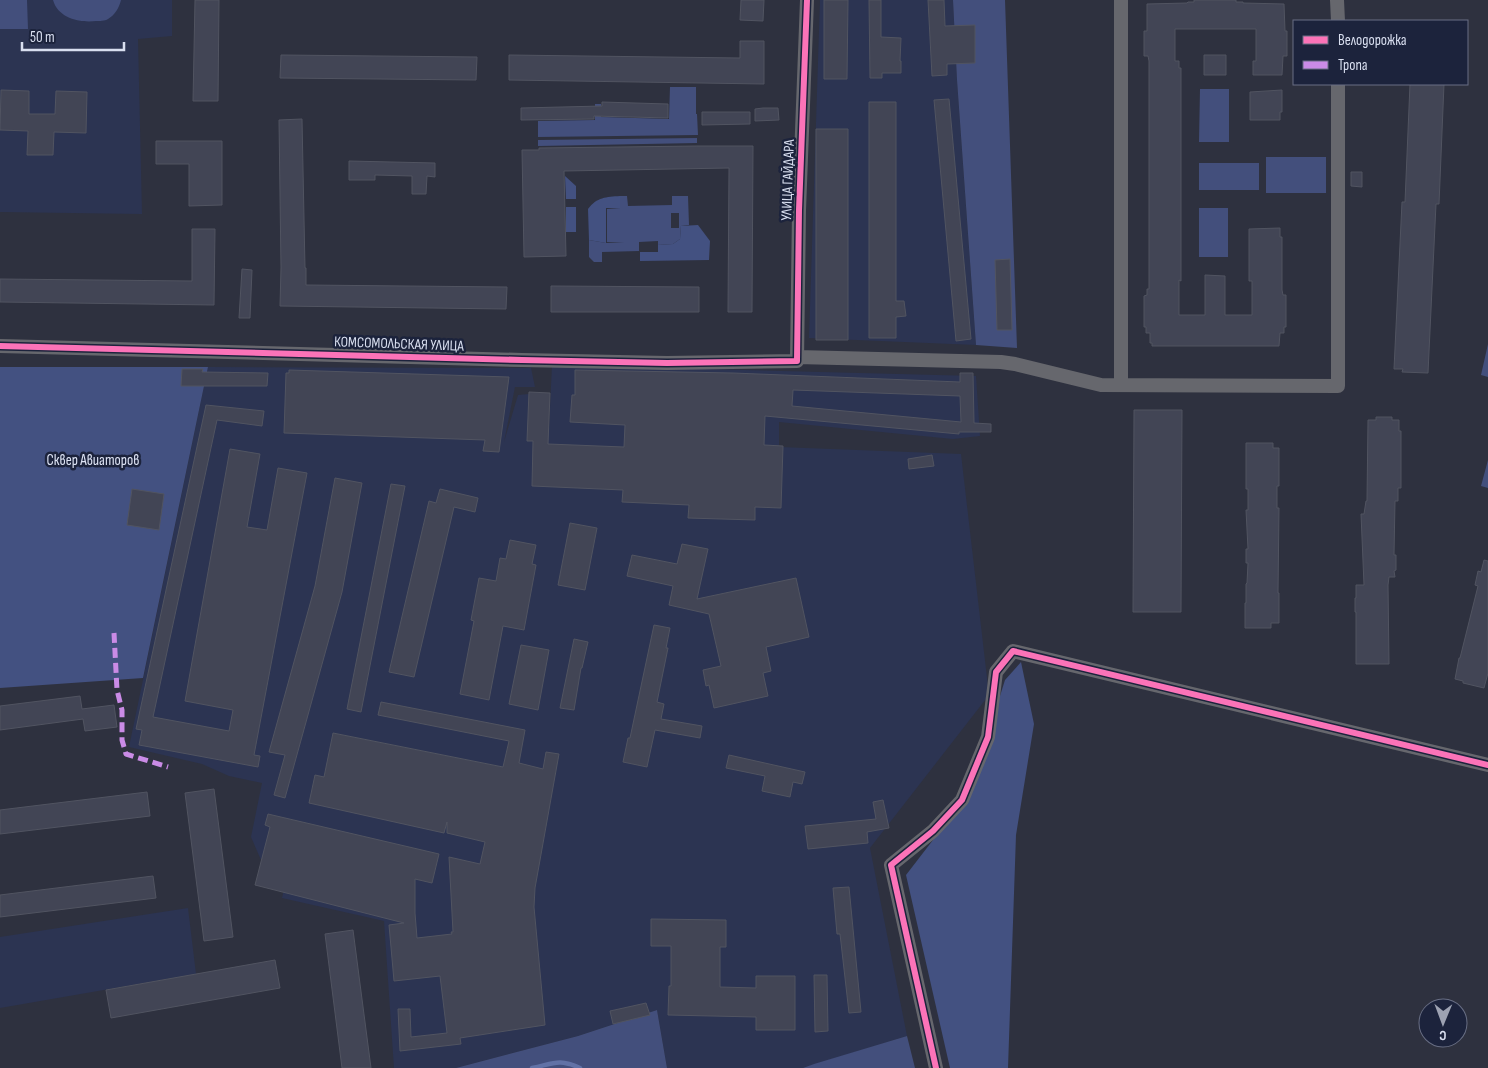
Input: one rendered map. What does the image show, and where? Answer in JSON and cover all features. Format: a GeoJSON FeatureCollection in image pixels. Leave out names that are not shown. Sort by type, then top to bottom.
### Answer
{"type":"FeatureCollection","features":[{"type":"Feature","properties":{"kind":"street","name":"УЛИЦА ГАЙДАРА"},"geometry":{"type":"LineString","coordinates":[[797,359],[807,0]]}},
{"type":"Feature","properties":{"kind":"street"},"geometry":{"type":"LineString","coordinates":[[1121,0],[1121,385]]}},
{"type":"Feature","properties":{"kind":"street"},"geometry":{"type":"LineString","coordinates":[[1337,0],[1338,20]]}},
{"type":"Feature","properties":{"kind":"street","name":"КОМСОМОЛЬСКАЯ УЛИЦА"},"geometry":{"type":"LineString","coordinates":[[0,346],[667,363],[797,359],[1001,362],[1101,385],[1338,386],[1338,85]]}},
{"type":"Feature","properties":{"kind":"street"},"geometry":{"type":"LineString","coordinates":[[936,1068],[892,865],[933,831],[962,800],[988,737],[996,672],[1013,651],[1488,765]]}},
{"type":"Feature","properties":{"kind":"shaded area"},"geometry":{"type":"Polygon","coordinates":[[[0,0],[172,0],[172,36],[138,39],[142,214],[0,212],[0,0]]]}},
{"type":"Feature","properties":{"kind":"shaded area"},"geometry":{"type":"Polygon","coordinates":[[[0,0],[27,0],[28,29],[0,29],[0,0]]]}},
{"type":"Feature","properties":{"kind":"shaded area"},"geometry":{"type":"Polygon","coordinates":[[[53,0],[121,0],[116,11],[107,20],[83,21],[64,15],[59,11],[53,0]]]}},
{"type":"Feature","properties":{"kind":"shaded area"},"geometry":{"type":"Polygon","coordinates":[[[820,0],[953,0],[976,345],[809,338],[820,0]]]}},
{"type":"Feature","properties":{"kind":"shaded area"},"geometry":{"type":"Polygon","coordinates":[[[953,0],[1005,0],[1017,348],[976,345],[953,0]]]}},
{"type":"Feature","properties":{"kind":"shaded area"},"geometry":{"type":"Polygon","coordinates":[[[670,87],[696,87],[698,135],[538,137],[538,121],[595,120],[595,104],[601,104],[601,117],[669,119],[670,87]]]}},
{"type":"Feature","properties":{"kind":"shaded area"},"geometry":{"type":"Polygon","coordinates":[[[1200,89],[1229,89],[1229,142],[1199,142],[1200,89]]]}},
{"type":"Feature","properties":{"kind":"shaded area"},"geometry":{"type":"Polygon","coordinates":[[[697,138],[697,143],[538,146],[538,140],[697,138]]]}},
{"type":"Feature","properties":{"kind":"shaded area"},"geometry":{"type":"Polygon","coordinates":[[[1266,157],[1326,157],[1326,193],[1266,193],[1266,157]]]}},
{"type":"Feature","properties":{"kind":"shaded area"},"geometry":{"type":"Polygon","coordinates":[[[1199,163],[1259,163],[1259,190],[1199,190],[1199,163]]]}},
{"type":"Feature","properties":{"kind":"shaded area"},"geometry":{"type":"Polygon","coordinates":[[[620,196],[627,196],[628,206],[672,205],[672,196],[688,196],[689,225],[681,226],[680,239],[673,244],[658,245],[658,241],[639,242],[639,251],[602,252],[602,262],[594,262],[589,257],[589,240],[606,243],[624,242],[607,242],[607,209],[620,208],[620,196]],[[671,213],[671,228],[679,228],[679,213],[671,213]]]}},
{"type":"Feature","properties":{"kind":"shaded area"},"geometry":{"type":"Polygon","coordinates":[[[1199,208],[1228,208],[1228,257],[1199,257],[1199,208]]]}},
{"type":"Feature","properties":{"kind":"shaded area"},"geometry":{"type":"Polygon","coordinates":[[[1488,344],[1488,377],[1481,375],[1488,344]]]}},
{"type":"Feature","properties":{"kind":"shaded area"},"geometry":{"type":"Polygon","coordinates":[[[552,365],[976,376],[980,436],[953,439],[779,422],[779,447],[961,454],[989,695],[870,848],[907,1036],[803,1068],[667,1068],[657,1010],[578,1036],[456,1068],[394,1068],[384,921],[282,898],[289,867],[261,860],[251,837],[262,783],[229,776],[202,764],[129,747],[208,367],[531,368],[535,387],[515,387],[504,442],[518,395],[540,393],[549,429],[552,365]]]}},
{"type":"Feature","properties":{"kind":"shaded area"},"geometry":{"type":"Polygon","coordinates":[[[1488,460],[1488,488],[1481,486],[1488,460]]]}},
{"type":"Feature","properties":{"kind":"shaded area"},"geometry":{"type":"Polygon","coordinates":[[[188,908],[196,974],[0,1008],[0,937],[188,908]]]}},
{"type":"Feature","properties":{"kind":"shaded area"},"geometry":{"type":"Polygon","coordinates":[[[657,1010],[667,1068],[456,1068],[578,1036],[657,1010]]]}},
{"type":"Feature","properties":{"kind":"shaded area"},"geometry":{"type":"Polygon","coordinates":[[[907,1036],[915,1068],[803,1068],[814,1064],[907,1036]]]}},
{"type":"Feature","properties":{"kind":"green space"},"geometry":{"type":"Polygon","coordinates":[[[565,176],[576,186],[576,199],[566,199],[565,176]]]}},
{"type":"Feature","properties":{"kind":"green space"},"geometry":{"type":"Polygon","coordinates":[[[620,196],[620,208],[606,208],[606,243],[589,240],[588,209],[598,200],[606,197],[620,196]]]}},
{"type":"Feature","properties":{"kind":"green space"},"geometry":{"type":"Polygon","coordinates":[[[566,207],[576,207],[576,232],[566,232],[566,207]]]}},
{"type":"Feature","properties":{"kind":"green space"},"geometry":{"type":"Polygon","coordinates":[[[698,225],[710,241],[709,260],[640,261],[640,252],[658,252],[658,245],[673,244],[680,239],[681,226],[698,225]]]}},
{"type":"Feature","properties":{"kind":"green space","name":"Сквер Авиаторов"},"geometry":{"type":"Polygon","coordinates":[[[0,367],[208,367],[143,678],[0,688],[0,367]]]}},
{"type":"Feature","properties":{"kind":"green space"},"geometry":{"type":"Polygon","coordinates":[[[1021,662],[1034,724],[1016,835],[1008,1068],[950,1068],[906,875],[970,792],[1005,680],[1021,662]]]}},
{"type":"Feature","properties":{"kind":"building"},"geometry":{"type":"Polygon","coordinates":[[[195,0],[219,0],[218,101],[193,101],[195,0]]]}},
{"type":"Feature","properties":{"kind":"building"},"geometry":{"type":"Polygon","coordinates":[[[741,0],[764,0],[763,21],[740,20],[741,0]]]}},
{"type":"Feature","properties":{"kind":"building"},"geometry":{"type":"Polygon","coordinates":[[[824,0],[848,0],[847,79],[824,79],[824,0]]]}},
{"type":"Feature","properties":{"kind":"building"},"geometry":{"type":"Polygon","coordinates":[[[869,0],[881,0],[881,37],[901,38],[901,73],[882,73],[882,78],[870,78],[869,0]]]}},
{"type":"Feature","properties":{"kind":"building"},"geometry":{"type":"Polygon","coordinates":[[[928,0],[944,0],[945,26],[975,25],[975,63],[947,64],[947,75],[932,76],[928,0]]]}},
{"type":"Feature","properties":{"kind":"building"},"geometry":{"type":"Polygon","coordinates":[[[1194,0],[1236,0],[1236,2],[1243,3],[1284,4],[1287,56],[1283,56],[1282,75],[1253,75],[1253,61],[1256,61],[1256,29],[1175,29],[1175,61],[1179,61],[1179,68],[1181,68],[1181,281],[1179,280],[1179,315],[1205,315],[1205,275],[1225,276],[1225,315],[1252,315],[1252,281],[1249,281],[1249,229],[1280,228],[1280,237],[1282,237],[1282,290],[1283,295],[1286,295],[1286,327],[1284,327],[1284,333],[1280,333],[1279,346],[1152,346],[1152,343],[1150,343],[1150,333],[1146,333],[1146,327],[1144,327],[1144,296],[1147,295],[1147,289],[1149,289],[1149,61],[1148,56],[1144,56],[1144,31],[1147,31],[1147,4],[1187,3],[1194,2],[1194,0]]]}},
{"type":"Feature","properties":{"kind":"building"},"geometry":{"type":"Polygon","coordinates":[[[740,41],[764,41],[764,84],[509,80],[509,55],[740,58],[740,41]]]}},
{"type":"Feature","properties":{"kind":"building"},"geometry":{"type":"Polygon","coordinates":[[[281,55],[477,57],[476,80],[280,78],[281,55]]]}},
{"type":"Feature","properties":{"kind":"building"},"geometry":{"type":"Polygon","coordinates":[[[1204,55],[1226,55],[1226,75],[1204,75],[1204,55]]]}},
{"type":"Feature","properties":{"kind":"building"},"geometry":{"type":"Polygon","coordinates":[[[1410,85],[1444,85],[1439,204],[1436,204],[1428,373],[1402,372],[1403,369],[1394,369],[1402,202],[1405,202],[1410,85]]]}},
{"type":"Feature","properties":{"kind":"building"},"geometry":{"type":"Polygon","coordinates":[[[1,90],[29,91],[29,114],[55,114],[56,91],[87,92],[86,133],[54,132],[53,155],[27,155],[28,131],[0,130],[1,90]]]}},
{"type":"Feature","properties":{"kind":"building"},"geometry":{"type":"Polygon","coordinates":[[[1282,90],[1280,120],[1250,120],[1250,92],[1282,90]]]}},
{"type":"Feature","properties":{"kind":"building"},"geometry":{"type":"Polygon","coordinates":[[[949,99],[971,339],[956,341],[934,100],[949,99]]]}},
{"type":"Feature","properties":{"kind":"building"},"geometry":{"type":"Polygon","coordinates":[[[602,102],[668,104],[668,118],[594,116],[594,119],[521,120],[521,108],[602,106],[602,102]]]}},
{"type":"Feature","properties":{"kind":"building"},"geometry":{"type":"Polygon","coordinates":[[[869,102],[896,102],[896,301],[904,301],[906,316],[896,317],[896,338],[869,338],[869,102]]]}},
{"type":"Feature","properties":{"kind":"building"},"geometry":{"type":"Polygon","coordinates":[[[778,108],[779,120],[755,121],[755,109],[778,108]]]}},
{"type":"Feature","properties":{"kind":"building"},"geometry":{"type":"Polygon","coordinates":[[[702,112],[750,112],[750,124],[702,125],[702,112]]]}},
{"type":"Feature","properties":{"kind":"building"},"geometry":{"type":"Polygon","coordinates":[[[302,119],[306,285],[507,287],[506,309],[280,306],[279,120],[302,119]]]}},
{"type":"Feature","properties":{"kind":"building"},"geometry":{"type":"Polygon","coordinates":[[[816,129],[848,129],[848,340],[816,340],[816,129]]]}},
{"type":"Feature","properties":{"kind":"building"},"geometry":{"type":"Polygon","coordinates":[[[156,141],[222,141],[222,205],[189,206],[189,164],[156,164],[156,141]]]}},
{"type":"Feature","properties":{"kind":"building"},"geometry":{"type":"Polygon","coordinates":[[[753,146],[752,312],[728,312],[729,168],[564,171],[566,256],[524,257],[522,150],[539,150],[539,148],[753,146]]]}},
{"type":"Feature","properties":{"kind":"building"},"geometry":{"type":"Polygon","coordinates":[[[349,161],[435,163],[435,177],[427,176],[426,194],[412,194],[412,176],[375,175],[375,180],[349,180],[349,161]]]}},
{"type":"Feature","properties":{"kind":"building"},"geometry":{"type":"Polygon","coordinates":[[[1351,172],[1362,172],[1362,187],[1351,186],[1351,172]]]}},
{"type":"Feature","properties":{"kind":"building"},"geometry":{"type":"Polygon","coordinates":[[[192,229],[215,229],[214,305],[0,302],[0,279],[192,281],[192,229]]]}},
{"type":"Feature","properties":{"kind":"building"},"geometry":{"type":"Polygon","coordinates":[[[1010,259],[1012,330],[997,330],[995,260],[1010,259]]]}},
{"type":"Feature","properties":{"kind":"building"},"geometry":{"type":"Polygon","coordinates":[[[242,269],[252,270],[250,318],[239,318],[242,269]]]}},
{"type":"Feature","properties":{"kind":"building"},"geometry":{"type":"Polygon","coordinates":[[[551,286],[699,287],[699,312],[551,312],[551,286]]]}},
{"type":"Feature","properties":{"kind":"building"},"geometry":{"type":"Polygon","coordinates":[[[182,369],[203,369],[202,372],[268,373],[267,386],[181,386],[182,369]]]}},
{"type":"Feature","properties":{"kind":"building"},"geometry":{"type":"Polygon","coordinates":[[[289,370],[509,377],[499,452],[483,451],[485,440],[284,433],[286,373],[289,373],[289,370]]]}},
{"type":"Feature","properties":{"kind":"building"},"geometry":{"type":"Polygon","coordinates":[[[575,370],[733,373],[960,382],[960,373],[973,373],[974,423],[991,424],[991,432],[959,432],[959,434],[765,416],[764,445],[783,446],[781,508],[755,507],[755,520],[688,518],[689,505],[622,502],[623,490],[532,486],[533,441],[527,441],[529,392],[550,393],[548,444],[624,447],[625,425],[570,422],[572,395],[575,395],[575,370]],[[793,390],[792,406],[961,422],[960,396],[793,390]]]}},
{"type":"Feature","properties":{"kind":"building"},"geometry":{"type":"Polygon","coordinates":[[[206,405],[264,411],[262,426],[217,420],[153,717],[229,731],[233,710],[185,701],[230,449],[260,454],[247,527],[267,530],[278,468],[307,473],[254,755],[260,756],[258,767],[139,745],[142,730],[136,729],[206,405]]]}},
{"type":"Feature","properties":{"kind":"building"},"geometry":{"type":"Polygon","coordinates":[[[1134,410],[1182,410],[1181,612],[1133,612],[1134,410]]]}},
{"type":"Feature","properties":{"kind":"building"},"geometry":{"type":"Polygon","coordinates":[[[1376,417],[1392,417],[1392,420],[1399,420],[1399,431],[1401,431],[1401,488],[1398,488],[1398,501],[1395,501],[1394,555],[1396,555],[1396,570],[1394,571],[1395,577],[1389,577],[1388,585],[1389,664],[1356,664],[1355,598],[1356,585],[1364,585],[1361,514],[1364,514],[1367,501],[1368,420],[1376,420],[1376,417]]]}},
{"type":"Feature","properties":{"kind":"building"},"geometry":{"type":"Polygon","coordinates":[[[1246,443],[1273,443],[1273,448],[1279,448],[1277,508],[1279,508],[1279,623],[1271,623],[1271,628],[1245,628],[1248,563],[1246,563],[1246,549],[1248,549],[1246,510],[1248,510],[1248,489],[1246,489],[1246,443]]]}},
{"type":"Feature","properties":{"kind":"building"},"geometry":{"type":"Polygon","coordinates":[[[932,455],[934,466],[909,469],[908,459],[932,455]]]}},
{"type":"Feature","properties":{"kind":"building"},"geometry":{"type":"Polygon","coordinates":[[[335,478],[362,483],[342,592],[285,798],[274,795],[285,755],[269,752],[315,586],[335,478]]]}},
{"type":"Feature","properties":{"kind":"building"},"geometry":{"type":"Polygon","coordinates":[[[391,484],[405,486],[361,712],[347,709],[391,484]]]}},
{"type":"Feature","properties":{"kind":"building"},"geometry":{"type":"Polygon","coordinates":[[[132,489],[164,494],[159,530],[127,525],[132,489]]]}},
{"type":"Feature","properties":{"kind":"building"},"geometry":{"type":"Polygon","coordinates":[[[440,489],[478,498],[475,512],[454,507],[414,677],[389,672],[429,501],[436,503],[440,489]]]}},
{"type":"Feature","properties":{"kind":"building"},"geometry":{"type":"Polygon","coordinates":[[[570,523],[597,528],[585,590],[558,585],[570,523]]]}},
{"type":"Feature","properties":{"kind":"building"},"geometry":{"type":"Polygon","coordinates":[[[510,540],[536,545],[532,564],[536,565],[524,630],[503,626],[489,700],[460,694],[474,621],[471,620],[479,578],[496,581],[500,558],[506,559],[510,540]]]}},
{"type":"Feature","properties":{"kind":"building"},"geometry":{"type":"Polygon","coordinates":[[[682,544],[708,549],[697,599],[796,578],[809,637],[766,647],[771,671],[763,673],[768,696],[714,708],[709,685],[706,686],[703,670],[721,666],[709,614],[669,605],[673,586],[627,576],[632,555],[677,564],[682,544]]]}},
{"type":"Feature","properties":{"kind":"building"},"geometry":{"type":"Polygon","coordinates":[[[1484,560],[1488,561],[1488,673],[1484,688],[1455,679],[1478,586],[1475,585],[1478,571],[1481,572],[1484,560]]]}},
{"type":"Feature","properties":{"kind":"building"},"geometry":{"type":"Polygon","coordinates":[[[654,625],[670,628],[657,702],[664,704],[661,719],[702,726],[700,738],[655,730],[647,767],[623,762],[628,738],[630,738],[654,625]]]}},
{"type":"Feature","properties":{"kind":"building"},"geometry":{"type":"Polygon","coordinates":[[[574,639],[588,642],[581,668],[574,710],[560,708],[574,639]]]}},
{"type":"Feature","properties":{"kind":"building"},"geometry":{"type":"Polygon","coordinates":[[[521,645],[549,650],[538,710],[509,704],[521,645]]]}},
{"type":"Feature","properties":{"kind":"building"},"geometry":{"type":"Polygon","coordinates":[[[80,696],[82,709],[114,705],[117,727],[85,731],[83,719],[0,730],[0,706],[80,696]]]}},
{"type":"Feature","properties":{"kind":"building"},"geometry":{"type":"Polygon","coordinates":[[[381,702],[525,730],[519,763],[543,769],[546,752],[559,754],[535,888],[534,907],[545,1025],[460,1038],[461,1044],[400,1051],[398,1009],[410,1009],[411,1037],[447,1033],[440,976],[394,981],[389,925],[404,923],[255,885],[270,827],[265,825],[268,814],[439,854],[432,883],[415,879],[417,938],[452,934],[449,857],[480,864],[485,842],[447,833],[447,822],[444,833],[309,803],[315,775],[324,777],[333,733],[503,767],[509,741],[378,715],[381,702]]]}},
{"type":"Feature","properties":{"kind":"building"},"geometry":{"type":"Polygon","coordinates":[[[729,755],[805,772],[802,784],[793,782],[790,797],[762,791],[765,776],[726,768],[729,755]]]}},
{"type":"Feature","properties":{"kind":"building"},"geometry":{"type":"Polygon","coordinates":[[[214,789],[233,937],[204,941],[185,793],[214,789]]]}},
{"type":"Feature","properties":{"kind":"building"},"geometry":{"type":"Polygon","coordinates":[[[147,792],[150,816],[0,834],[0,810],[147,792]]]}},
{"type":"Feature","properties":{"kind":"building"},"geometry":{"type":"Polygon","coordinates":[[[883,800],[889,828],[867,832],[868,843],[808,849],[805,826],[876,819],[873,802],[883,800]]]}},
{"type":"Feature","properties":{"kind":"building"},"geometry":{"type":"Polygon","coordinates":[[[153,876],[156,898],[0,917],[0,895],[153,876]]]}},
{"type":"Feature","properties":{"kind":"building"},"geometry":{"type":"Polygon","coordinates":[[[849,887],[861,1012],[849,1013],[840,934],[837,934],[833,888],[849,887]]]}},
{"type":"Feature","properties":{"kind":"building"},"geometry":{"type":"Polygon","coordinates":[[[651,919],[726,920],[726,947],[720,947],[720,987],[756,988],[756,976],[795,976],[795,1030],[756,1030],[756,1017],[668,1015],[669,986],[671,986],[671,946],[651,946],[651,919]]]}},
{"type":"Feature","properties":{"kind":"building"},"geometry":{"type":"Polygon","coordinates":[[[353,930],[371,1068],[342,1068],[325,934],[353,930]]]}},
{"type":"Feature","properties":{"kind":"building"},"geometry":{"type":"Polygon","coordinates":[[[275,960],[280,988],[111,1018],[106,990],[275,960]]]}},
{"type":"Feature","properties":{"kind":"building"},"geometry":{"type":"Polygon","coordinates":[[[814,975],[827,975],[828,1031],[815,1032],[814,975]]]}},
{"type":"Feature","properties":{"kind":"building"},"geometry":{"type":"Polygon","coordinates":[[[646,1003],[650,1015],[613,1024],[610,1011],[646,1003]]]}},
{"type":"Feature","properties":{"kind":"waterway"},"geometry":{"type":"LineString","coordinates":[[532,1068],[561,1063],[580,1068]]}},
{"type":"Feature","properties":{"kind":"marked path"},"geometry":{"type":"LineString","coordinates":[[114,633],[117,690],[122,710],[122,740],[126,754],[168,767]]}},
{"type":"Feature","properties":{"kind":"cycle path"},"geometry":{"type":"LineString","coordinates":[[0,346],[667,363],[797,361],[799,210],[807,0]]}},
{"type":"Feature","properties":{"kind":"cycle path"},"geometry":{"type":"LineString","coordinates":[[936,1068],[891,865],[933,831],[962,800],[988,737],[996,672],[1013,651],[1488,765]]}}]}
